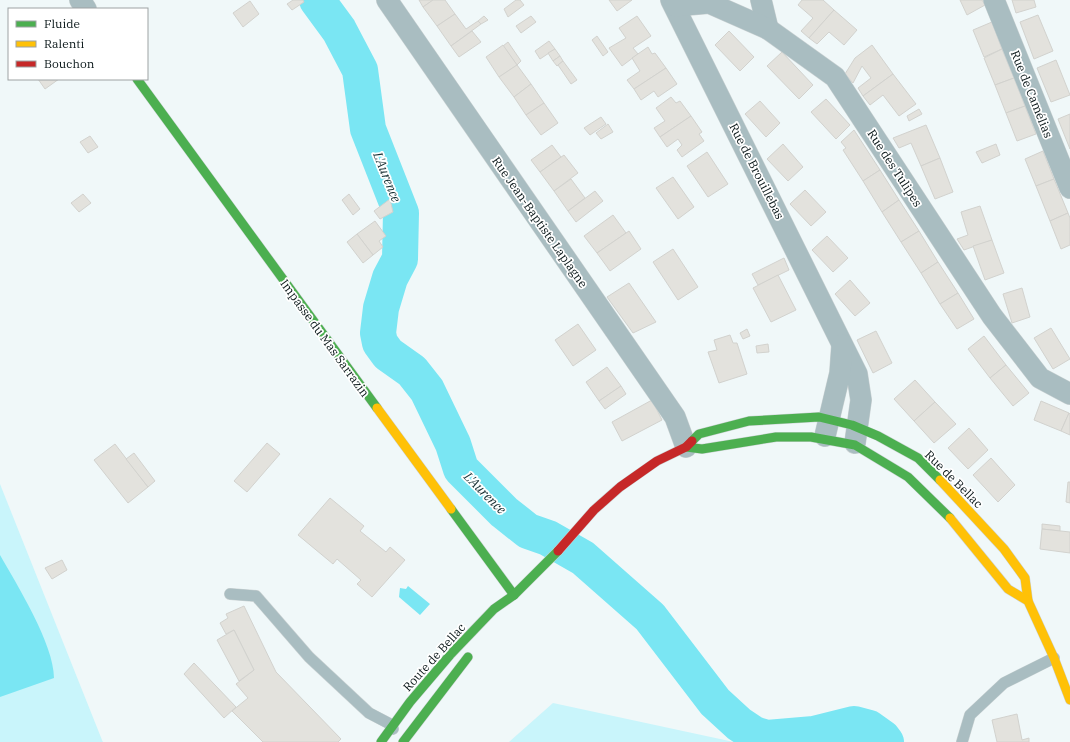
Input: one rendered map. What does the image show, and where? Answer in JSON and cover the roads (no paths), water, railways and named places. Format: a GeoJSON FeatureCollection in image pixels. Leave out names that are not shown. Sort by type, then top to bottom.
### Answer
{"type":"FeatureCollection","features":[{"type":"Feature","properties":{"kind":"main road","name":"Impasse du Mas Sarrazin"},"geometry":{"type":"LineString","coordinates":[[138,80],[514,596]]}},
{"type":"Feature","properties":{"kind":"main road","name":"Rue de Bellac"},"geometry":{"type":"LineString","coordinates":[[567,542],[594,510],[620,487],[657,461],[686,447],[699,434],[749,421],[819,417],[826,429],[856,436]]}},
{"type":"Feature","properties":{"kind":"main road","name":"Rue de Bellac"},"geometry":{"type":"LineString","coordinates":[[686,447],[702,449],[776,437],[811,437],[826,429],[856,436],[878,436],[918,458],[965,505],[1004,549],[1025,578],[1028,602]]}},
{"type":"Feature","properties":{"kind":"main road"},"geometry":{"type":"LineString","coordinates":[[856,436],[925,492],[954,522],[1008,589],[1028,602],[1054,658],[1070,700]]}},
{"type":"Feature","properties":{"kind":"main road","name":"Route de Bellac"},"geometry":{"type":"LineString","coordinates":[[381,742],[410,702],[450,655],[494,610],[514,596],[567,542]]}},
{"type":"Feature","properties":{"kind":"main road","name":"Route de Bellac"},"geometry":{"type":"LineString","coordinates":[[506,612],[514,596]]}},
{"type":"Feature","properties":{"kind":"main road"},"geometry":{"type":"LineString","coordinates":[[403,742],[472,652]]}},
{"type":"Feature","properties":{"kind":"street","name":"Rue Jean-Baptiste Laplagne"},"geometry":{"type":"LineString","coordinates":[[387,0],[674,417],[686,447]]}},
{"type":"Feature","properties":{"kind":"street"},"geometry":{"type":"LineString","coordinates":[[760,0],[768,30]]}},
{"type":"Feature","properties":{"kind":"street","name":"Rue de Camélias"},"geometry":{"type":"LineString","coordinates":[[994,0],[1070,188]]}},
{"type":"Feature","properties":{"kind":"street","name":"Rue des Tulipes"},"geometry":{"type":"LineString","coordinates":[[673,3],[709,4],[768,30],[835,77],[992,316],[1040,378],[1070,394]]}},
{"type":"Feature","properties":{"kind":"street","name":"Rue de Brouillebas"},"geometry":{"type":"LineString","coordinates":[[673,3],[857,374],[861,400],[856,436]]}},
{"type":"Feature","properties":{"kind":"street"},"geometry":{"type":"LineString","coordinates":[[826,429],[840,373],[842,342]]}},
{"type":"Feature","properties":{"kind":"lane"},"geometry":{"type":"LineString","coordinates":[[230,594],[256,596],[309,657],[369,713],[392,725],[394,738],[392,742]]}},
{"type":"Feature","properties":{"kind":"lane"},"geometry":{"type":"LineString","coordinates":[[962,742],[970,715],[1004,683],[1054,658]]}},
{"type":"Feature","properties":{"kind":"water"},"geometry":{"type":"Polygon","coordinates":[[[305,0],[317,0],[339,30],[360,70],[368,129],[401,213],[400,259],[390,278],[381,308],[378,333],[380,343],[388,354],[412,371],[427,390],[453,444],[461,469],[504,512],[528,531],[548,538],[539,549],[506,527],[477,500],[470,487],[452,466],[435,423],[414,386],[385,362],[374,348],[364,328],[366,318],[392,259],[396,215],[385,185],[363,139],[356,76],[344,51],[305,0]]]}},
{"type":"Feature","properties":{"kind":"water"},"geometry":{"type":"Polygon","coordinates":[[[0,555],[25,598],[41,632],[48,649],[54,678],[0,697],[0,555]]]}},
{"type":"Feature","properties":{"kind":"water"},"geometry":{"type":"Polygon","coordinates":[[[580,556],[593,565],[653,620],[715,700],[738,723],[752,733],[774,736],[857,725],[867,727],[876,732],[886,742],[870,742],[863,737],[851,735],[837,742],[738,742],[694,691],[679,668],[635,618],[604,589],[573,564],[580,556]]]}},
{"type":"Feature","properties":{"kind":"water"},"geometry":{"type":"Polygon","coordinates":[[[408,586],[430,604],[420,615],[399,597],[400,588],[406,589],[408,586]]]}},
{"type":"Feature","properties":{"kind":"waterway","name":"L'Aurence"},"geometry":{"type":"LineString","coordinates":[[317,0],[339,30],[360,70],[368,129],[401,213],[400,259],[390,278],[381,308],[378,333],[380,343],[388,354],[412,371],[427,390],[453,444],[461,469],[504,512],[528,531],[548,538],[583,558],[650,617],[715,702],[739,724],[754,734],[767,738],[814,734],[854,724],[869,728],[886,742]]}}]}
